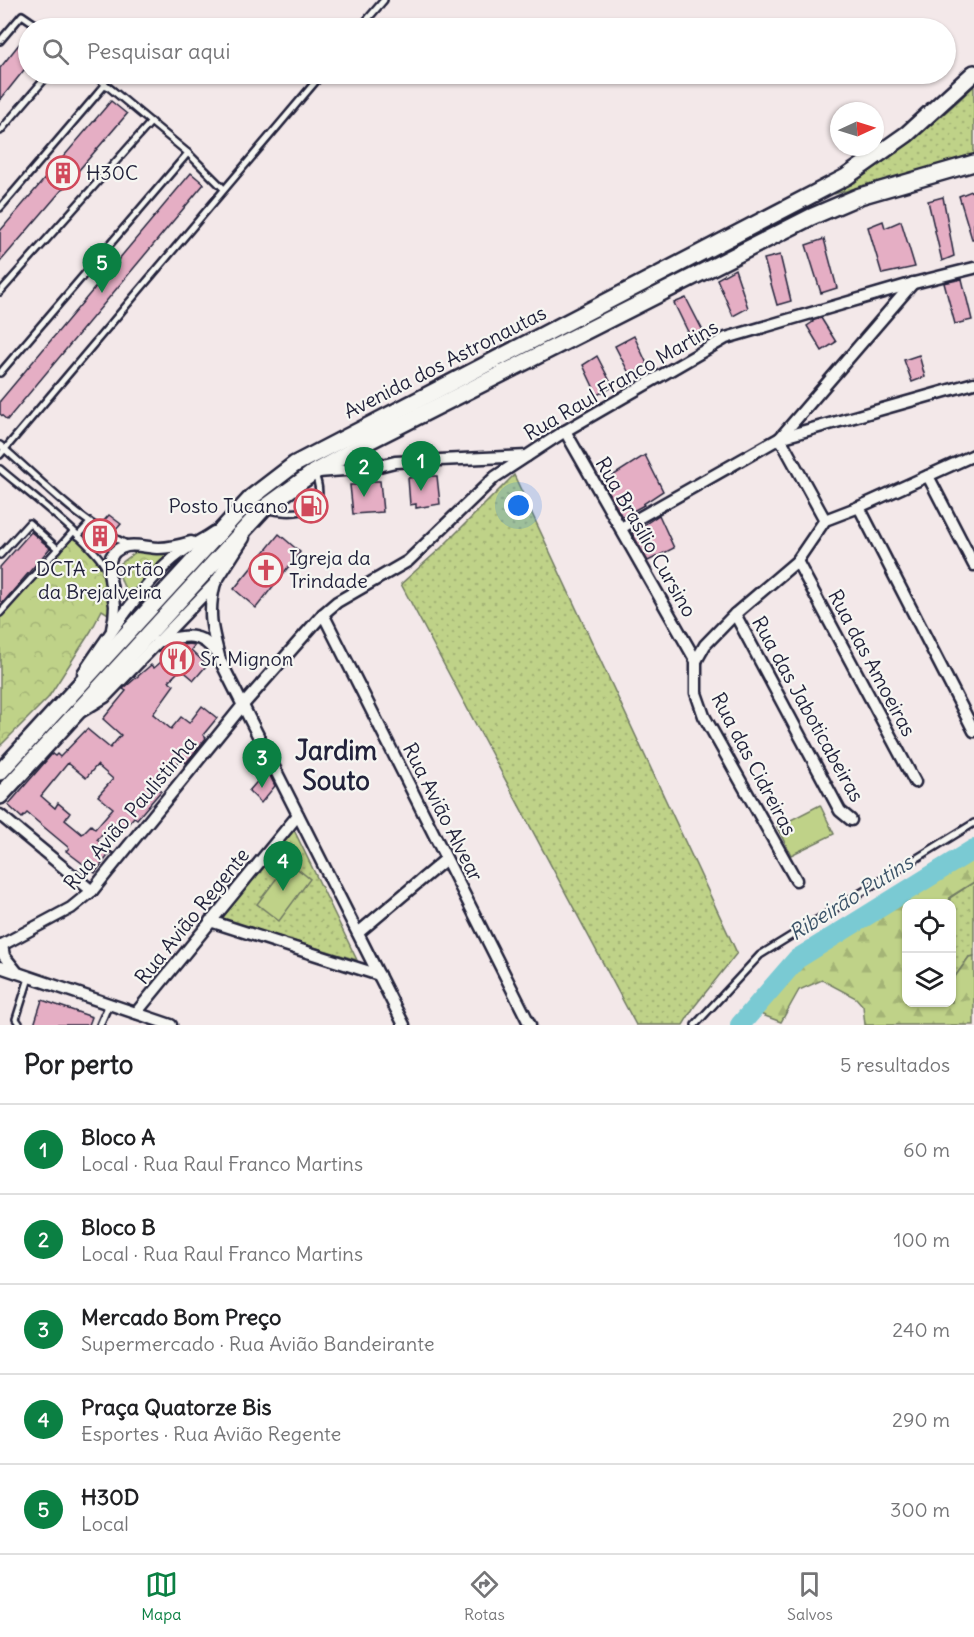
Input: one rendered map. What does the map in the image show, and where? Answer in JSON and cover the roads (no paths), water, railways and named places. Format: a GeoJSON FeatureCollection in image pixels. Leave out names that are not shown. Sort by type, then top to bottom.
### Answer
{"type":"FeatureCollection","features":[{"type":"Feature","properties":{"kind":"main road","name":"Avenida dos Astronautas"},"geometry":{"type":"LineString","coordinates":[[0,772],[60,706],[115,638],[207,541],[252,497],[295,464],[846,177],[907,134],[974,73]]}},
{"type":"Feature","properties":{"kind":"main road","name":"Avenida dos Astronautas"},"geometry":{"type":"LineString","coordinates":[[0,796],[76,714],[134,658],[222,561],[263,509],[314,472],[371,440],[811,217],[860,196],[974,163]]}},
{"type":"Feature","properties":{"kind":"street","name":"Rua Raul Franco Martins"},"geometry":{"type":"LineString","coordinates":[[314,472],[371,468],[395,462],[527,456],[565,431],[726,338],[914,283],[974,268]]}},
{"type":"Feature","properties":{"kind":"street"},"geometry":{"type":"LineString","coordinates":[[780,438],[914,283]]}},
{"type":"Feature","properties":{"kind":"street"},"geometry":{"type":"LineString","coordinates":[[621,528],[780,438],[974,383]]}},
{"type":"Feature","properties":{"kind":"street","name":"Rua Brasílio Cursino"},"geometry":{"type":"LineString","coordinates":[[565,431],[696,661]]}},
{"type":"Feature","properties":{"kind":"street"},"geometry":{"type":"LineString","coordinates":[[780,438],[825,520]]}},
{"type":"Feature","properties":{"kind":"street"},"geometry":{"type":"LineString","coordinates":[[371,440],[365,448],[365,459],[370,462],[395,462]]}},
{"type":"Feature","properties":{"kind":"street"},"geometry":{"type":"LineString","coordinates":[[696,661],[705,645],[735,614],[796,561],[825,520],[974,455]]}},
{"type":"Feature","properties":{"kind":"street","name":"Rua Avião Paulistinha"},"geometry":{"type":"LineString","coordinates":[[1,946],[71,908],[92,891],[243,705],[323,614],[337,603],[408,561],[495,477],[527,456]]}},
{"type":"Feature","properties":{"kind":"street"},"geometry":{"type":"LineString","coordinates":[[928,476],[974,565]]}},
{"type":"Feature","properties":{"kind":"street"},"geometry":{"type":"LineString","coordinates":[[859,507],[974,731]]}},
{"type":"Feature","properties":{"kind":"street"},"geometry":{"type":"LineString","coordinates":[[215,583],[157,642],[134,658],[115,638],[115,605],[109,576],[109,561],[120,549],[129,545],[159,548],[207,541],[222,561],[210,604],[212,630],[220,660]]}},
{"type":"Feature","properties":{"kind":"street","name":"Rua das Amoeiras"},"geometry":{"type":"LineString","coordinates":[[796,561],[915,782]]}},
{"type":"Feature","properties":{"kind":"street","name":"Rua Avião Alvear"},"geometry":{"type":"LineString","coordinates":[[323,614],[530,1025]]}},
{"type":"Feature","properties":{"kind":"street","name":"Rua das Jaboticabeiras"},"geometry":{"type":"LineString","coordinates":[[735,614],[840,811],[851,820]]}},
{"type":"Feature","properties":{"kind":"street"},"geometry":{"type":"LineString","coordinates":[[157,642],[183,637],[201,638],[209,643],[220,660],[404,1025]]}},
{"type":"Feature","properties":{"kind":"street","name":"Rua das Cidreiras"},"geometry":{"type":"LineString","coordinates":[[696,661],[696,693],[704,716],[796,880]]}},
{"type":"Feature","properties":{"kind":"street"},"geometry":{"type":"LineString","coordinates":[[0,815],[92,891]]}},
{"type":"Feature","properties":{"kind":"street","name":"Rua Avião Regente"},"geometry":{"type":"LineString","coordinates":[[136,1013],[298,815]]}},
{"type":"Feature","properties":{"kind":"street"},"geometry":{"type":"LineString","coordinates":[[358,933],[446,860]]}},
{"type":"Feature","properties":{"kind":"street"},"geometry":{"type":"LineString","coordinates":[[210,921],[379,975]]}},
{"type":"Feature","properties":{"kind":"street"},"geometry":{"type":"LineString","coordinates":[[1,946],[8,963],[25,976]]}},
{"type":"Feature","properties":{"kind":"street"},"geometry":{"type":"LineString","coordinates":[[0,967],[171,1025]]}},
{"type":"Feature","properties":{"kind":"lane"},"geometry":{"type":"LineString","coordinates":[[369,18],[384,0]]}},
{"type":"Feature","properties":{"kind":"lane"},"geometry":{"type":"LineString","coordinates":[[0,41],[18,20]]}},
{"type":"Feature","properties":{"kind":"lane"},"geometry":{"type":"LineString","coordinates":[[0,131],[40,84]]}},
{"type":"Feature","properties":{"kind":"lane"},"geometry":{"type":"LineString","coordinates":[[0,455],[2,447],[313,84]]}},
{"type":"Feature","properties":{"kind":"lane"},"geometry":{"type":"LineString","coordinates":[[0,208],[105,85],[188,153],[224,189]]}},
{"type":"Feature","properties":{"kind":"lane"},"geometry":{"type":"LineString","coordinates":[[0,292],[151,122]]}},
{"type":"Feature","properties":{"kind":"lane"},"geometry":{"type":"LineString","coordinates":[[0,373],[188,153]]}},
{"type":"Feature","properties":{"kind":"lane"},"geometry":{"type":"LineString","coordinates":[[2,447],[90,523],[129,545]]}},
{"type":"Feature","properties":{"kind":"lane"},"geometry":{"type":"LineString","coordinates":[[0,469],[90,547],[104,562],[109,576]]}},
{"type":"Feature","properties":{"kind":"lane"},"geometry":{"type":"LineString","coordinates":[[263,509],[294,513],[306,510],[318,501],[320,493],[314,472]]}},
{"type":"Feature","properties":{"kind":"lane"},"geometry":{"type":"LineString","coordinates":[[0,555],[29,523],[58,549]]}},
{"type":"Feature","properties":{"kind":"lane"},"geometry":{"type":"LineString","coordinates":[[0,613],[58,549],[90,523]]}},
{"type":"Feature","properties":{"kind":"lane"},"geometry":{"type":"LineString","coordinates":[[695,1025],[760,955],[974,823]]}},
{"type":"Feature","properties":{"kind":"lane"},"geometry":{"type":"LineString","coordinates":[[20,1025],[16,1019],[25,976]]}},
{"type":"Feature","properties":{"kind":"lane"},"geometry":{"type":"LineString","coordinates":[[100,1025],[109,1004]]}},
{"type":"Feature","properties":{"kind":"waterway","name":"Ribeirão Putins"},"geometry":{"type":"LineString","coordinates":[[740,1025],[797,959],[974,849]]}},
{"type":"Feature","properties":{"kind":"place","name":"H30C"},"geometry":{"type":"Point","coordinates":[63,173]}},
{"type":"Feature","properties":{"kind":"place","name":"H30D"},"geometry":{"type":"Point","coordinates":[102,293]}},
{"type":"Feature","properties":{"kind":"place","name":"Bloco A"},"geometry":{"type":"Point","coordinates":[421,491]}},
{"type":"Feature","properties":{"kind":"place","name":"Bloco B"},"geometry":{"type":"Point","coordinates":[364,497]}},
{"type":"Feature","properties":{"kind":"place","name":"Posto Tucano"},"geometry":{"type":"Point","coordinates":[311,506]}},
{"type":"Feature","properties":{"kind":"place","name":"DCTA - Portão da Brejalveira"},"geometry":{"type":"Point","coordinates":[100,536]}},
{"type":"Feature","properties":{"kind":"place","name":"Igreja da Trindade"},"geometry":{"type":"Point","coordinates":[266,570]}},
{"type":"Feature","properties":{"kind":"place","name":"Sr. Mignon"},"geometry":{"type":"Point","coordinates":[177,659]}},
{"type":"Feature","properties":{"kind":"place","name":"Mercado Bom Preço"},"geometry":{"type":"Point","coordinates":[262,788]}},
{"type":"Feature","properties":{"kind":"place","name":"Praça Quatorze Bis"},"geometry":{"type":"Point","coordinates":[283,891]}},
{"type":"Feature","properties":{"kind":"district","name":"Jardim Souto"},"geometry":{"type":"Point","coordinates":[336,766]}}]}
